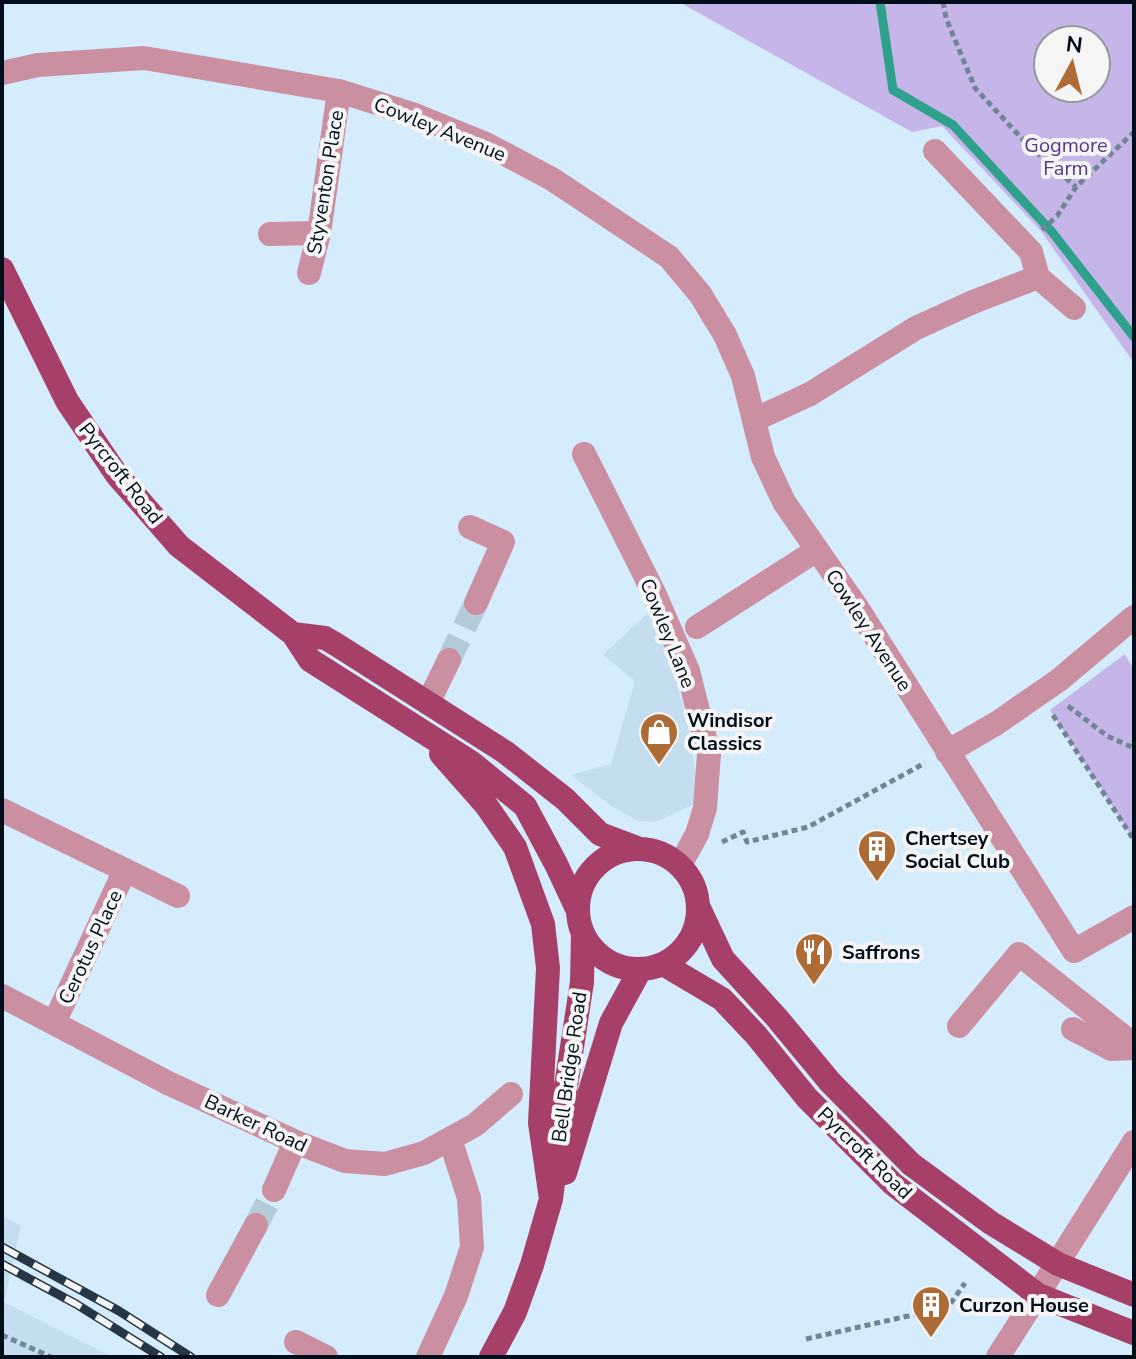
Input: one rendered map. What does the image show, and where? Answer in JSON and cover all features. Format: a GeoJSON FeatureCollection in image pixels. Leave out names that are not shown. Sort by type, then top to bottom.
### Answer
{"type":"FeatureCollection","features":[{"type":"Feature","properties":{"kind":"main road","name":"Pyrcroft Road"},"geometry":{"type":"LineString","coordinates":[[2,269],[67,401],[117,475],[179,546],[293,634],[310,660],[472,763],[525,806],[556,864],[580,922]]}},
{"type":"Feature","properties":{"kind":"main road","name":"Pyrcroft Road"},"geometry":{"type":"LineString","coordinates":[[293,634],[325,638],[505,752],[565,799],[600,834],[637,848]]}},
{"type":"Feature","properties":{"kind":"main road"},"geometry":{"type":"LineString","coordinates":[[411,724],[462,776],[515,847],[543,924],[548,968],[540,1123],[551,1199]]}},
{"type":"Feature","properties":{"kind":"main road"},"geometry":{"type":"LineString","coordinates":[[637,848],[652,850],[680,865],[696,892],[699,908],[697,925],[678,955],[651,967],[622,967],[592,949],[580,922],[580,892],[588,875],[601,861],[618,852],[637,848]]}},
{"type":"Feature","properties":{"kind":"main road","name":"Pyrcroft Road"},"geometry":{"type":"LineString","coordinates":[[699,908],[723,959],[830,1082],[911,1164],[991,1223],[1058,1264],[1134,1295]]}},
{"type":"Feature","properties":{"kind":"main road","name":"Bell Bridge Road"},"geometry":{"type":"LineString","coordinates":[[491,1357],[515,1312],[551,1199],[582,982],[580,922]]}},
{"type":"Feature","properties":{"kind":"main road","name":"Pyrcroft Road"},"geometry":{"type":"LineString","coordinates":[[651,967],[722,999],[807,1098],[893,1184],[1038,1295],[1134,1333]]}},
{"type":"Feature","properties":{"kind":"main road","name":"Bell Bridge Road"},"geometry":{"type":"LineString","coordinates":[[551,1199],[567,1170],[611,1023],[626,997],[651,967]]}},
{"type":"Feature","properties":{"kind":"street","name":"Cowley Avenue"},"geometry":{"type":"LineString","coordinates":[[2,73],[38,65],[144,58],[339,91],[415,115],[486,144],[552,179],[669,257],[700,294],[725,335],[743,376],[763,457],[784,502],[858,609],[940,756],[1074,951],[1134,917]]}},
{"type":"Feature","properties":{"kind":"street","name":"Styventon Place"},"geometry":{"type":"LineString","coordinates":[[309,273],[319,233],[339,91]]}},
{"type":"Feature","properties":{"kind":"street"},"geometry":{"type":"LineString","coordinates":[[935,151],[1031,252],[1038,277],[1074,308]]}},
{"type":"Feature","properties":{"kind":"street"},"geometry":{"type":"LineString","coordinates":[[270,234],[319,233]]}},
{"type":"Feature","properties":{"kind":"street"},"geometry":{"type":"LineString","coordinates":[[754,420],[810,394],[916,328],[1038,277]]}},
{"type":"Feature","properties":{"kind":"street","name":"Cowley Lane"},"geometry":{"type":"LineString","coordinates":[[584,454],[655,595],[688,671],[709,754],[705,808],[697,834],[680,865]]}},
{"type":"Feature","properties":{"kind":"street"},"geometry":{"type":"LineString","coordinates":[[470,527],[503,542],[476,603]]}},
{"type":"Feature","properties":{"kind":"street"},"geometry":{"type":"LineString","coordinates":[[697,627],[817,550]]}},
{"type":"Feature","properties":{"kind":"street"},"geometry":{"type":"LineString","coordinates":[[940,756],[997,723],[1059,680],[1134,617]]}},
{"type":"Feature","properties":{"kind":"street"},"geometry":{"type":"LineString","coordinates":[[428,703],[449,660]]}},
{"type":"Feature","properties":{"kind":"street","name":"Cerotus Place"},"geometry":{"type":"LineString","coordinates":[[2,810],[178,896]]}},
{"type":"Feature","properties":{"kind":"street","name":"Cerotus Place"},"geometry":{"type":"LineString","coordinates":[[54,1023],[125,870]]}},
{"type":"Feature","properties":{"kind":"street"},"geometry":{"type":"LineString","coordinates":[[959,1026],[1019,954],[1134,1046]]}},
{"type":"Feature","properties":{"kind":"street","name":"Barker Road"},"geometry":{"type":"LineString","coordinates":[[2,996],[168,1083],[295,1142],[345,1161],[385,1164],[424,1153],[475,1125],[511,1094]]}},
{"type":"Feature","properties":{"kind":"street"},"geometry":{"type":"LineString","coordinates":[[1073,1029],[1111,1049],[1134,1046]]}},
{"type":"Feature","properties":{"kind":"street"},"geometry":{"type":"LineString","coordinates":[[428,1357],[456,1296],[472,1247],[469,1198],[450,1139]]}},
{"type":"Feature","properties":{"kind":"street"},"geometry":{"type":"LineString","coordinates":[[274,1190],[295,1142]]}},
{"type":"Feature","properties":{"kind":"street"},"geometry":{"type":"LineString","coordinates":[[998,1357],[1134,1142]]}},
{"type":"Feature","properties":{"kind":"street"},"geometry":{"type":"LineString","coordinates":[[218,1295],[256,1225]]}},
{"type":"Feature","properties":{"kind":"street"},"geometry":{"type":"LineString","coordinates":[[296,1342],[326,1357]]}},
{"type":"Feature","properties":{"kind":"path"},"geometry":{"type":"LineString","coordinates":[[943,2],[946,18],[975,88],[1027,144],[1076,187]]}},
{"type":"Feature","properties":{"kind":"path"},"geometry":{"type":"LineString","coordinates":[[1041,231],[1057,216],[1076,187],[1134,132]]}},
{"type":"Feature","properties":{"kind":"path"},"geometry":{"type":"LineString","coordinates":[[1064,703],[1107,736],[1134,748]]}},
{"type":"Feature","properties":{"kind":"path"},"geometry":{"type":"LineString","coordinates":[[1050,710],[1134,840]]}},
{"type":"Feature","properties":{"kind":"path"},"geometry":{"type":"LineString","coordinates":[[718,844],[743,832],[747,842],[808,827],[940,756]]}},
{"type":"Feature","properties":{"kind":"path"},"geometry":{"type":"LineString","coordinates":[[806,1339],[948,1307],[965,1283]]}},
{"type":"Feature","properties":{"kind":"path"},"geometry":{"type":"LineString","coordinates":[[2,1335],[51,1357]]}},
{"type":"Feature","properties":{"kind":"shaded area"},"geometry":{"type":"Polygon","coordinates":[[[652,609],[667,645],[690,734],[696,775],[694,804],[656,822],[638,821],[611,806],[571,775],[611,764],[635,681],[603,655],[652,609]]]}},
{"type":"Feature","properties":{"kind":"shaded area"},"geometry":{"type":"Polygon","coordinates":[[[2,1216],[21,1226],[4,1302],[113,1357],[2,1357],[2,1216]]]}},
{"type":"Feature","properties":{"kind":"green space","name":"Gogmore Farm"},"geometry":{"type":"Polygon","coordinates":[[[679,2],[1134,2],[1134,363],[1041,231],[942,126],[912,132],[679,2]]]}},
{"type":"Feature","properties":{"kind":"green space"},"geometry":{"type":"Polygon","coordinates":[[[1125,654],[1134,670],[1134,840],[1050,710],[1125,654]]]}},
{"type":"Feature","properties":{"kind":"waterway"},"geometry":{"type":"LineString","coordinates":[[880,2],[893,90],[953,125],[1052,232],[1134,337]]}},
{"type":"Feature","properties":{"kind":"tunnel"},"geometry":{"type":"LineString","coordinates":[[449,660],[476,603]]}},
{"type":"Feature","properties":{"kind":"tunnel"},"geometry":{"type":"LineString","coordinates":[[256,1225],[274,1190]]}},
{"type":"Feature","properties":{"kind":"railway"},"geometry":{"type":"LineString","coordinates":[[2,1247],[119,1311],[191,1357]]}},
{"type":"Feature","properties":{"kind":"railway"},"geometry":{"type":"LineString","coordinates":[[2,1264],[76,1304],[161,1357]]}},
{"type":"Feature","properties":{"kind":"place","name":"Windisor Classics"},"geometry":{"type":"Point","coordinates":[659,766]}},
{"type":"Feature","properties":{"kind":"place","name":"Chertsey Social Club"},"geometry":{"type":"Point","coordinates":[877,883]}},
{"type":"Feature","properties":{"kind":"place","name":"Saffrons"},"geometry":{"type":"Point","coordinates":[814,986]}},
{"type":"Feature","properties":{"kind":"place","name":"Curzon House"},"geometry":{"type":"Point","coordinates":[931,1339]}}]}
